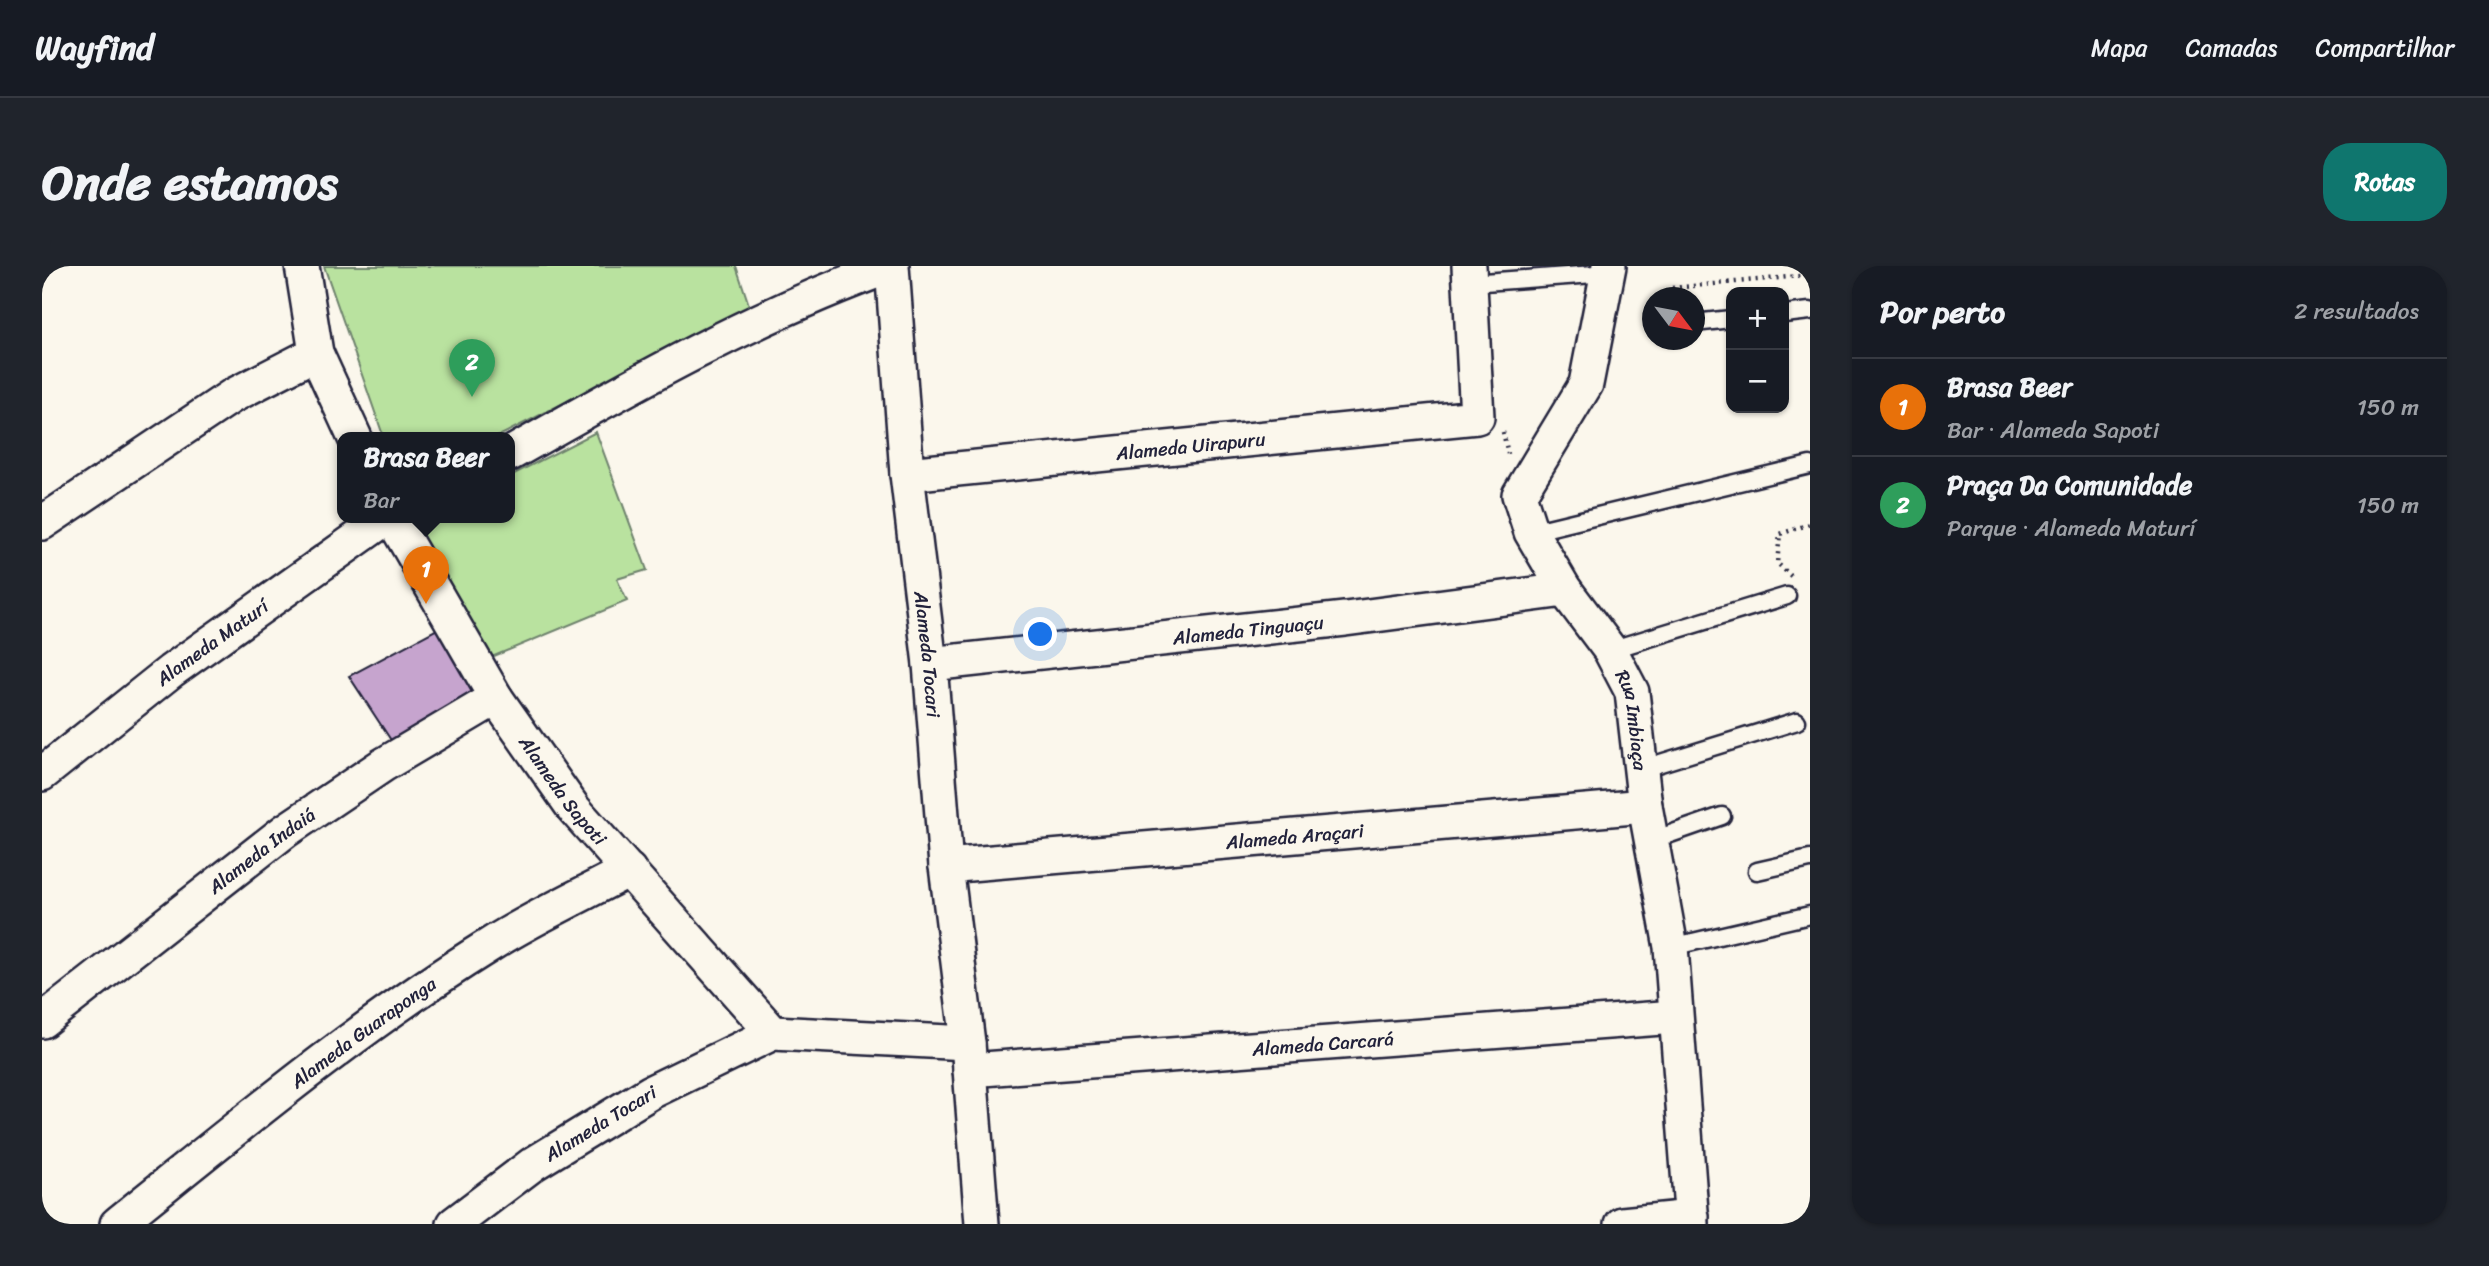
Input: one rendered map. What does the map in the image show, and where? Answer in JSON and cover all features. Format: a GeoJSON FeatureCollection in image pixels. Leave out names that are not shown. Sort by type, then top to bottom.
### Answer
{"type":"FeatureCollection","features":[{"type":"Feature","properties":{"kind":"street"},"geometry":{"type":"LineString","coordinates":[[302,266],[316,353],[352,432]]}},
{"type":"Feature","properties":{"kind":"street"},"geometry":{"type":"LineString","coordinates":[[515,451],[656,371],[827,289],[891,266]]}},
{"type":"Feature","properties":{"kind":"street","name":"Alameda Tocari"},"geometry":{"type":"LineString","coordinates":[[891,266],[907,474],[930,664],[946,866],[969,1056],[982,1224]]}},
{"type":"Feature","properties":{"kind":"street"},"geometry":{"type":"LineString","coordinates":[[1519,495],[1586,384],[1608,270]]}},
{"type":"Feature","properties":{"kind":"street"},"geometry":{"type":"LineString","coordinates":[[1469,274],[1476,417]]}},
{"type":"Feature","properties":{"kind":"street"},"geometry":{"type":"LineString","coordinates":[[47,508],[232,396],[316,353]]}},
{"type":"Feature","properties":{"kind":"street","name":"Alameda Uirapuru"},"geometry":{"type":"LineString","coordinates":[[907,474],[1476,417]]}},
{"type":"Feature","properties":{"kind":"street","name":"Rua Imbiaça"},"geometry":{"type":"LineString","coordinates":[[1519,495],[1531,532],[1566,590],[1610,650],[1632,692],[1644,806],[1671,947],[1692,1221]]}},
{"type":"Feature","properties":{"kind":"street","name":"Alameda Maturí"},"geometry":{"type":"LineString","coordinates":[[42,774],[171,671],[379,523]]}},
{"type":"Feature","properties":{"kind":"street","name":"Alameda Sapoti"},"geometry":{"type":"LineString","coordinates":[[395,523],[496,698],[573,809],[773,1033]]}},
{"type":"Feature","properties":{"kind":"street","name":"Alameda Tinguaçu"},"geometry":{"type":"LineString","coordinates":[[930,664],[1345,619],[1566,590]]}},
{"type":"Feature","properties":{"kind":"street","name":"Alameda Indaiá"},"geometry":{"type":"LineString","coordinates":[[42,1021],[285,831],[383,765],[496,698]]}},
{"type":"Feature","properties":{"kind":"street","name":"Alameda Araçari"},"geometry":{"type":"LineString","coordinates":[[946,866],[1644,806]]}},
{"type":"Feature","properties":{"kind":"street","name":"Alameda Guaraponga"},"geometry":{"type":"LineString","coordinates":[[117,1224],[304,1074],[389,1011],[489,945],[629,870]]}},
{"type":"Feature","properties":{"kind":"street","name":"Alameda Carcará"},"geometry":{"type":"LineString","coordinates":[[969,1056],[1675,1017]]}},
{"type":"Feature","properties":{"kind":"street","name":"Alameda Tocari"},"geometry":{"type":"LineString","coordinates":[[454,1224],[533,1164],[651,1092],[773,1033],[969,1056]]}},
{"type":"Feature","properties":{"kind":"street"},"geometry":{"type":"LineString","coordinates":[[1622,1224],[1692,1221]]}},
{"type":"Feature","properties":{"kind":"lane"},"geometry":{"type":"LineString","coordinates":[[1469,274],[1608,270]]}},
{"type":"Feature","properties":{"kind":"lane"},"geometry":{"type":"LineString","coordinates":[[1789,313],[1810,311]]}},
{"type":"Feature","properties":{"kind":"lane"},"geometry":{"type":"LineString","coordinates":[[1705,322],[1726,320]]}},
{"type":"Feature","properties":{"kind":"lane"},"geometry":{"type":"LineString","coordinates":[[1531,532],[1810,465]]}},
{"type":"Feature","properties":{"kind":"lane"},"geometry":{"type":"LineString","coordinates":[[1610,650],[1787,596]]}},
{"type":"Feature","properties":{"kind":"lane"},"geometry":{"type":"LineString","coordinates":[[1641,769],[1797,721]]}},
{"type":"Feature","properties":{"kind":"lane"},"geometry":{"type":"LineString","coordinates":[[1650,841],[1722,816]]}},
{"type":"Feature","properties":{"kind":"lane"},"geometry":{"type":"LineString","coordinates":[[1757,871],[1810,859]]}},
{"type":"Feature","properties":{"kind":"lane"},"geometry":{"type":"LineString","coordinates":[[1671,947],[1810,915]]}},
{"type":"Feature","properties":{"kind":"path"},"geometry":{"type":"LineString","coordinates":[[1683,287],[1810,275]]}},
{"type":"Feature","properties":{"kind":"path"},"geometry":{"type":"LineString","coordinates":[[1476,417],[1499,417],[1519,495]]}},
{"type":"Feature","properties":{"kind":"path"},"geometry":{"type":"LineString","coordinates":[[1794,580],[1777,563],[1780,534],[1810,524]]}},
{"type":"Feature","properties":{"kind":"green space"},"geometry":{"type":"Polygon","coordinates":[[[324,266],[736,266],[750,308],[507,432],[382,432],[324,266]]]}},
{"type":"Feature","properties":{"kind":"green space"},"geometry":{"type":"Polygon","coordinates":[[[596,432],[647,570],[617,579],[627,601],[482,661],[404,531],[420,523],[515,523],[515,473],[596,432]]]}},
{"type":"Feature","properties":{"kind":"building"},"geometry":{"type":"Polygon","coordinates":[[[441,627],[484,701],[398,751],[349,676],[441,627]]]}},
{"type":"Feature","properties":{"kind":"place","name":"Praça Da Comunidade"},"geometry":{"type":"Point","coordinates":[472,397]}},
{"type":"Feature","properties":{"kind":"place","name":"Brasa Beer"},"geometry":{"type":"Point","coordinates":[426,604]}}]}
